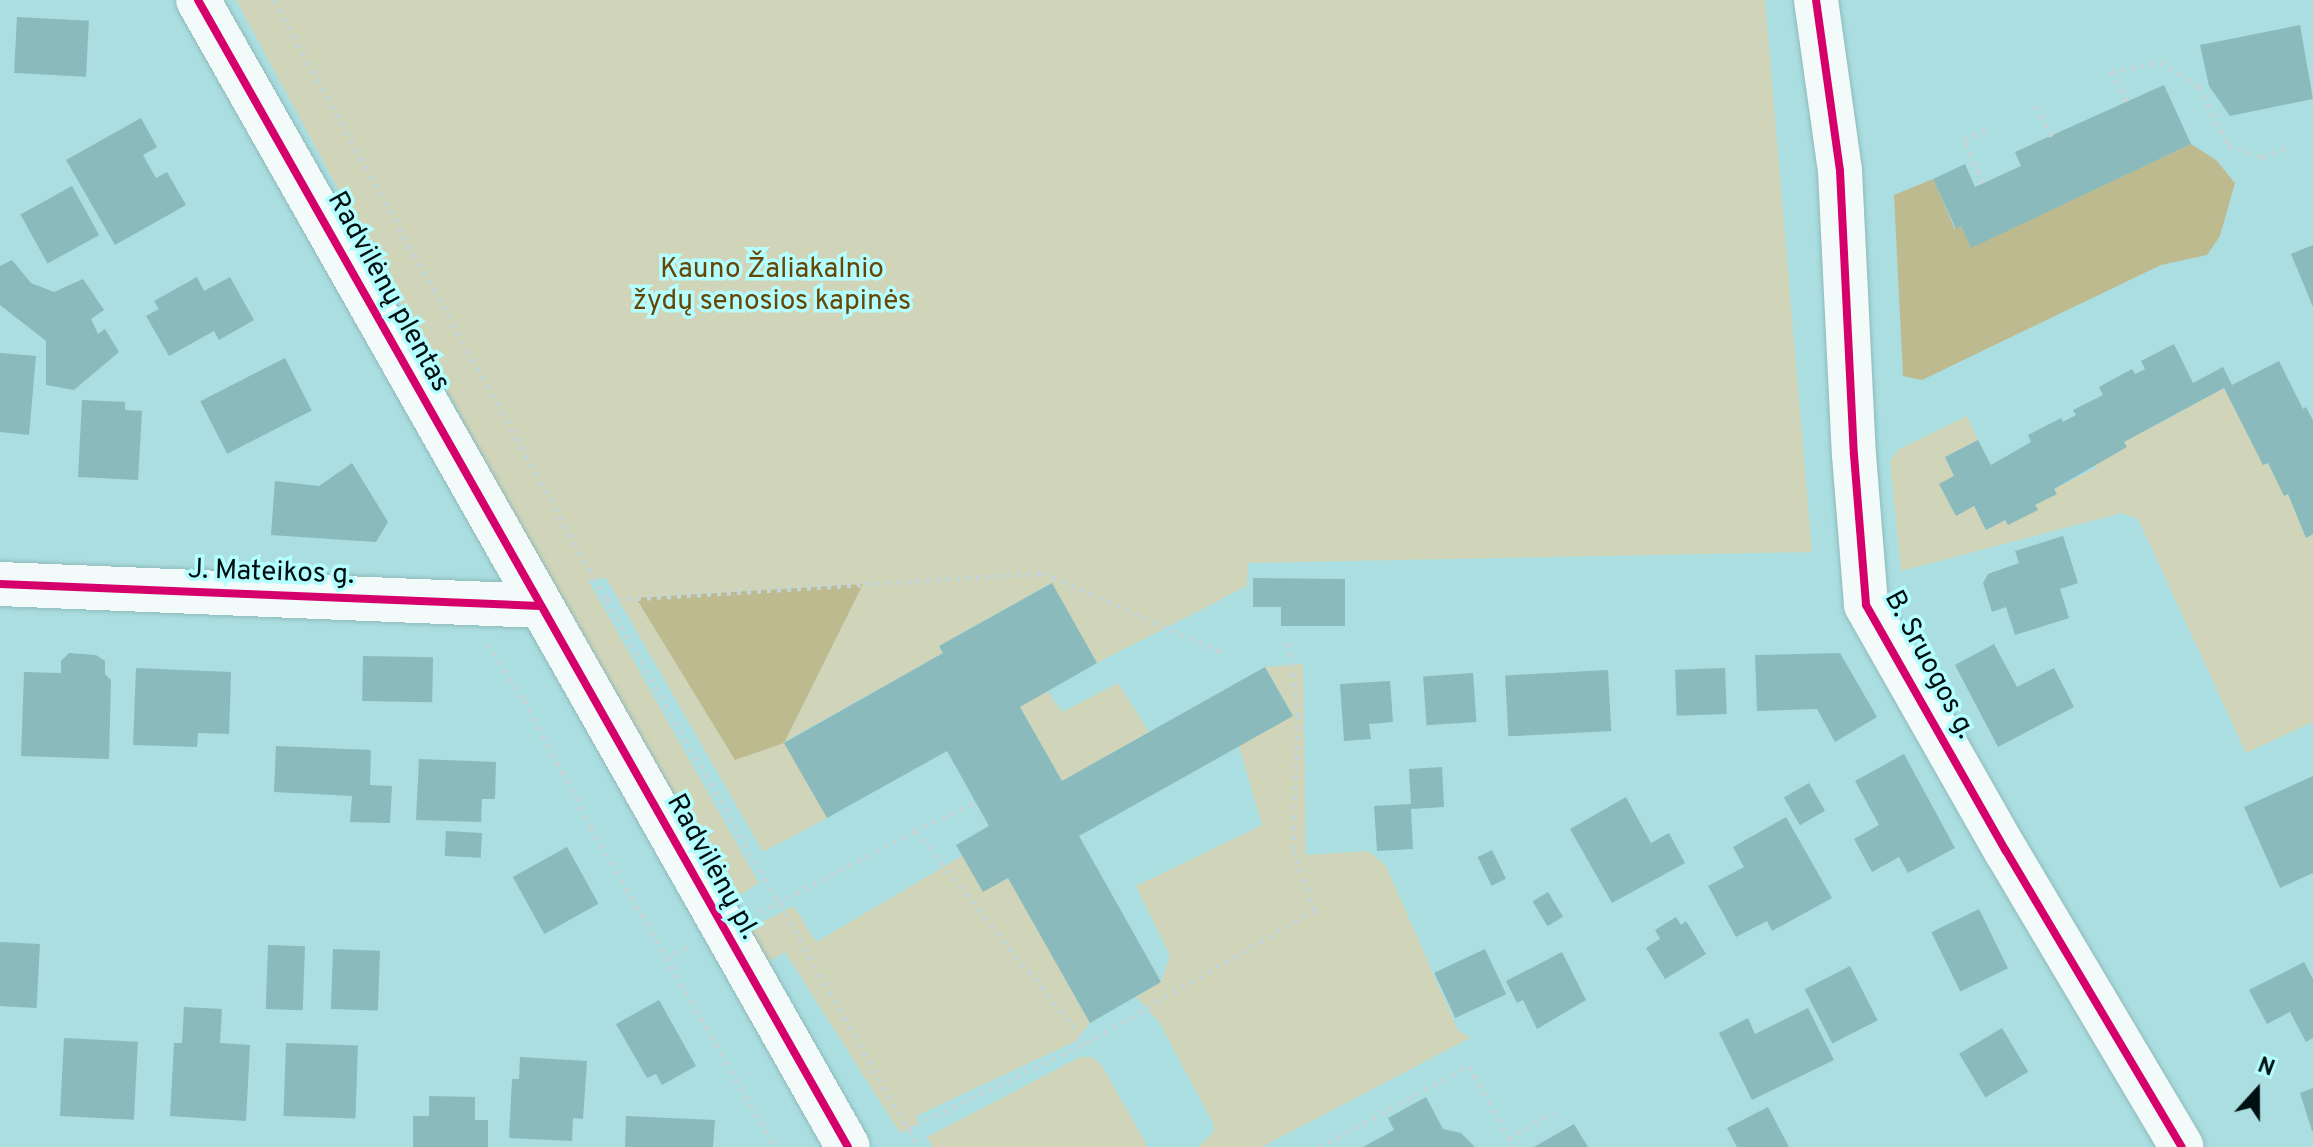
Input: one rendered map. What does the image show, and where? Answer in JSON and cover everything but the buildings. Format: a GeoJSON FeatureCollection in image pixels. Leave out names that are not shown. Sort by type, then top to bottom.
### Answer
{"type":"FeatureCollection","features":[{"type":"Feature","properties":{"kind":"street","name":"Radvilėnų plentas"},"geometry":{"type":"LineString","coordinates":[[198,0],[540,606]]}},
{"type":"Feature","properties":{"kind":"street","name":"B. Sruogos g."},"geometry":{"type":"LineString","coordinates":[[1816,0],[1840,171],[1854,455],[1866,605],[2006,851],[2182,1147]]}},
{"type":"Feature","properties":{"kind":"street","name":"J. Mateikos g."},"geometry":{"type":"LineString","coordinates":[[0,584],[540,606]]}},
{"type":"Feature","properties":{"kind":"street","name":"Radvilėnų pl."},"geometry":{"type":"LineString","coordinates":[[540,606],[848,1147]]}},
{"type":"Feature","properties":{"kind":"path"},"geometry":{"type":"LineString","coordinates":[[273,0],[606,600],[918,1147]]}},
{"type":"Feature","properties":{"kind":"path"},"geometry":{"type":"LineString","coordinates":[[2127,101],[2111,71],[2161,62],[2198,86],[2229,146],[2262,157],[2287,148]]}},
{"type":"Feature","properties":{"kind":"path"},"geometry":{"type":"LineString","coordinates":[[2036,106],[2051,136]]}},
{"type":"Feature","properties":{"kind":"path"},"geometry":{"type":"LineString","coordinates":[[1983,183],[1964,140],[1988,129]]}},
{"type":"Feature","properties":{"kind":"path"},"geometry":{"type":"LineString","coordinates":[[606,600],[1043,573],[1224,653]]}},
{"type":"Feature","properties":{"kind":"path"},"geometry":{"type":"LineString","coordinates":[[462,603],[524,700],[666,958],[775,1147]]}},
{"type":"Feature","properties":{"kind":"path"},"geometry":{"type":"LineString","coordinates":[[908,1129],[1087,1043],[1315,910],[1293,849],[1298,716],[1288,636]]}},
{"type":"Feature","properties":{"kind":"path"},"geometry":{"type":"LineString","coordinates":[[666,958],[976,802]]}},
{"type":"Feature","properties":{"kind":"path"},"geometry":{"type":"LineString","coordinates":[[915,831],[1087,1043]]}},
{"type":"Feature","properties":{"kind":"path"},"geometry":{"type":"LineString","coordinates":[[1319,1147],[1469,1066],[1514,1147]]}},
{"type":"Feature","properties":{"kind":"path"},"geometry":{"type":"LineString","coordinates":[[1509,1139],[1553,1112]]}},
{"type":"Feature","properties":{"kind":"green space","name":"Kauno Žaliakalnio žydų senosios kapinės"},"geometry":{"type":"Polygon","coordinates":[[[236,0],[1765,0],[1812,552],[1248,563],[1247,586],[1097,663],[1051,583],[939,646],[943,653],[784,742],[827,818],[763,852],[606,578],[588,580],[759,883],[732,900],[551,583],[236,0]]]}},
{"type":"Feature","properties":{"kind":"green space"},"geometry":{"type":"Polygon","coordinates":[[[2224,388],[2263,465],[2268,463],[2284,495],[2288,494],[2306,537],[2313,534],[2313,722],[2246,753],[2138,519],[2122,513],[1901,571],[1890,461],[1899,449],[1967,416],[1978,440],[1945,457],[1954,476],[1940,484],[1955,515],[1974,506],[1986,530],[2005,520],[2008,525],[2037,510],[2035,505],[2056,494],[2054,489],[2096,468],[2094,463],[2124,442],[2224,388]]]}},
{"type":"Feature","properties":{"kind":"green space"},"geometry":{"type":"Polygon","coordinates":[[[1303,664],[1306,855],[1368,851],[1386,866],[1458,1030],[1470,1038],[1262,1147],[1198,1147],[1214,1131],[1213,1123],[1159,1022],[1136,997],[1161,982],[1170,956],[1136,886],[1262,825],[1239,746],[1293,715],[1265,667],[1303,664]]]}},
{"type":"Feature","properties":{"kind":"green space"},"geometry":{"type":"Polygon","coordinates":[[[1118,683],[1149,732],[1062,781],[1020,707],[1047,691],[1062,712],[1118,683]]]}},
{"type":"Feature","properties":{"kind":"green space"},"geometry":{"type":"Polygon","coordinates":[[[962,856],[983,891],[1008,878],[1090,1023],[1076,1041],[916,1116],[919,1123],[900,1133],[785,952],[767,962],[748,929],[794,906],[816,942],[962,856]]]}},
{"type":"Feature","properties":{"kind":"green space"},"geometry":{"type":"Polygon","coordinates":[[[1080,1057],[1093,1057],[1102,1066],[1148,1147],[933,1147],[927,1137],[1080,1057]]]}},
{"type":"Feature","properties":{"kind":"shaded area"},"geometry":{"type":"Polygon","coordinates":[[[2191,144],[2216,160],[2235,183],[2220,236],[2207,255],[2161,265],[1922,380],[1903,376],[1894,195],[1933,179],[1955,229],[1961,226],[1971,247],[2191,144]]]}},
{"type":"Feature","properties":{"kind":"shaded area"},"geometry":{"type":"Polygon","coordinates":[[[863,584],[784,743],[735,760],[636,598],[863,584]]]}},
{"type":"Feature","properties":{"kind":"cycle path"},"geometry":{"type":"LineString","coordinates":[[198,0],[848,1147]]}},
{"type":"Feature","properties":{"kind":"cycle path"},"geometry":{"type":"LineString","coordinates":[[1816,0],[1840,171],[1854,455],[1866,605],[2006,851],[2182,1147]]}},
{"type":"Feature","properties":{"kind":"cycle path"},"geometry":{"type":"LineString","coordinates":[[0,584],[540,606]]}}]}
